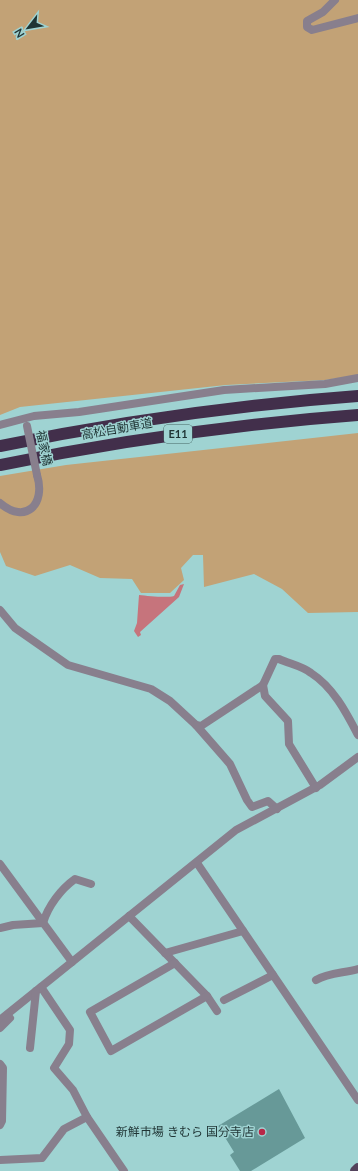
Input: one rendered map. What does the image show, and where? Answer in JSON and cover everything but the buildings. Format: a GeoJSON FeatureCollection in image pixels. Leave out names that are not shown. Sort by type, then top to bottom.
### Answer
{"type":"FeatureCollection","features":[{"type":"Feature","properties":{"kind":"highway","name":"高松自動車道"},"geometry":{"type":"LineString","coordinates":[[0,446],[172,415],[273,402],[358,396]]}},
{"type":"Feature","properties":{"kind":"highway","name":"高松自動車道"},"geometry":{"type":"LineString","coordinates":[[0,465],[163,436],[281,421],[358,415]]}},
{"type":"Feature","properties":{"kind":"main road"},"geometry":{"type":"LineString","coordinates":[[354,1171],[358,1168]]}},
{"type":"Feature","properties":{"kind":"street"},"geometry":{"type":"LineString","coordinates":[[335,0],[323,12],[307,21],[306,27],[312,30],[358,18]]}},
{"type":"Feature","properties":{"kind":"street"},"geometry":{"type":"LineString","coordinates":[[0,425],[224,390],[325,384],[358,378]]}},
{"type":"Feature","properties":{"kind":"street","name":"福家橋"},"geometry":{"type":"LineString","coordinates":[[0,503],[11,511],[19,513],[27,512],[33,507],[39,498],[40,488],[26,422]]}},
{"type":"Feature","properties":{"kind":"street"},"geometry":{"type":"LineString","coordinates":[[0,610],[14,628],[68,665],[151,690],[170,701],[196,725],[230,764],[247,800],[252,807],[268,801],[277,809]]}},
{"type":"Feature","properties":{"kind":"street"},"geometry":{"type":"LineString","coordinates":[[196,725],[201,726],[209,723],[263,685],[275,659],[311,672],[343,706],[358,735]]}},
{"type":"Feature","properties":{"kind":"street"},"geometry":{"type":"LineString","coordinates":[[263,685],[266,696],[288,721],[289,744],[316,788]]}},
{"type":"Feature","properties":{"kind":"street"},"geometry":{"type":"LineString","coordinates":[[0,1020],[197,863],[236,830],[316,788],[358,756]]}},
{"type":"Feature","properties":{"kind":"street"},"geometry":{"type":"LineString","coordinates":[[197,863],[358,1100]]}},
{"type":"Feature","properties":{"kind":"street"},"geometry":{"type":"LineString","coordinates":[[0,864],[72,962]]}},
{"type":"Feature","properties":{"kind":"street"},"geometry":{"type":"LineString","coordinates":[[43,923],[46,913],[65,886],[75,879],[91,884]]}},
{"type":"Feature","properties":{"kind":"street"},"geometry":{"type":"LineString","coordinates":[[129,916],[207,996],[217,1011]]}},
{"type":"Feature","properties":{"kind":"street"},"geometry":{"type":"LineString","coordinates":[[0,928],[13,925],[43,923]]}},
{"type":"Feature","properties":{"kind":"street"},"geometry":{"type":"LineString","coordinates":[[165,953],[243,930]]}},
{"type":"Feature","properties":{"kind":"street"},"geometry":{"type":"LineString","coordinates":[[175,963],[90,1012],[111,1051],[207,996]]}},
{"type":"Feature","properties":{"kind":"street"},"geometry":{"type":"LineString","coordinates":[[316,980],[325,975],[342,974],[358,969]]}},
{"type":"Feature","properties":{"kind":"street"},"geometry":{"type":"LineString","coordinates":[[224,1000],[273,975]]}},
{"type":"Feature","properties":{"kind":"street"},"geometry":{"type":"LineString","coordinates":[[30,1048],[38,989]]}},
{"type":"Feature","properties":{"kind":"street"},"geometry":{"type":"LineString","coordinates":[[38,989],[70,1030],[69,1044],[54,1068],[73,1090],[87,1117],[124,1171]]}},
{"type":"Feature","properties":{"kind":"street"},"geometry":{"type":"LineString","coordinates":[[0,1028],[2,1024],[19,1011],[19,1005]]}},
{"type":"Feature","properties":{"kind":"street"},"geometry":{"type":"LineString","coordinates":[[0,1064],[2,1068],[2,1121],[0,1125]]}},
{"type":"Feature","properties":{"kind":"street"},"geometry":{"type":"LineString","coordinates":[[0,1160],[42,1158],[64,1129],[87,1117]]}},
{"type":"Feature","properties":{"kind":"shaded area"},"geometry":{"type":"Polygon","coordinates":[[[0,0],[358,0],[358,375],[325,380],[226,385],[20,407],[0,415],[0,0]]]}},
{"type":"Feature","properties":{"kind":"shaded area"},"geometry":{"type":"Polygon","coordinates":[[[358,433],[358,612],[308,613],[282,589],[254,574],[204,587],[203,555],[193,555],[181,568],[184,580],[170,593],[141,593],[132,579],[100,578],[70,565],[35,576],[6,566],[0,552],[0,476],[66,465],[358,433]]]}},
{"type":"Feature","properties":{"kind":"shaded area"},"geometry":{"type":"Polygon","coordinates":[[[184,584],[179,597],[140,632],[141,635],[138,637],[134,631],[137,623],[139,595],[171,597],[174,596],[180,585],[184,584]]]}},
{"type":"Feature","properties":{"kind":"place","name":"新鮮市場 きむら 国分寺店"},"geometry":{"type":"Point","coordinates":[262,1132]}}]}
